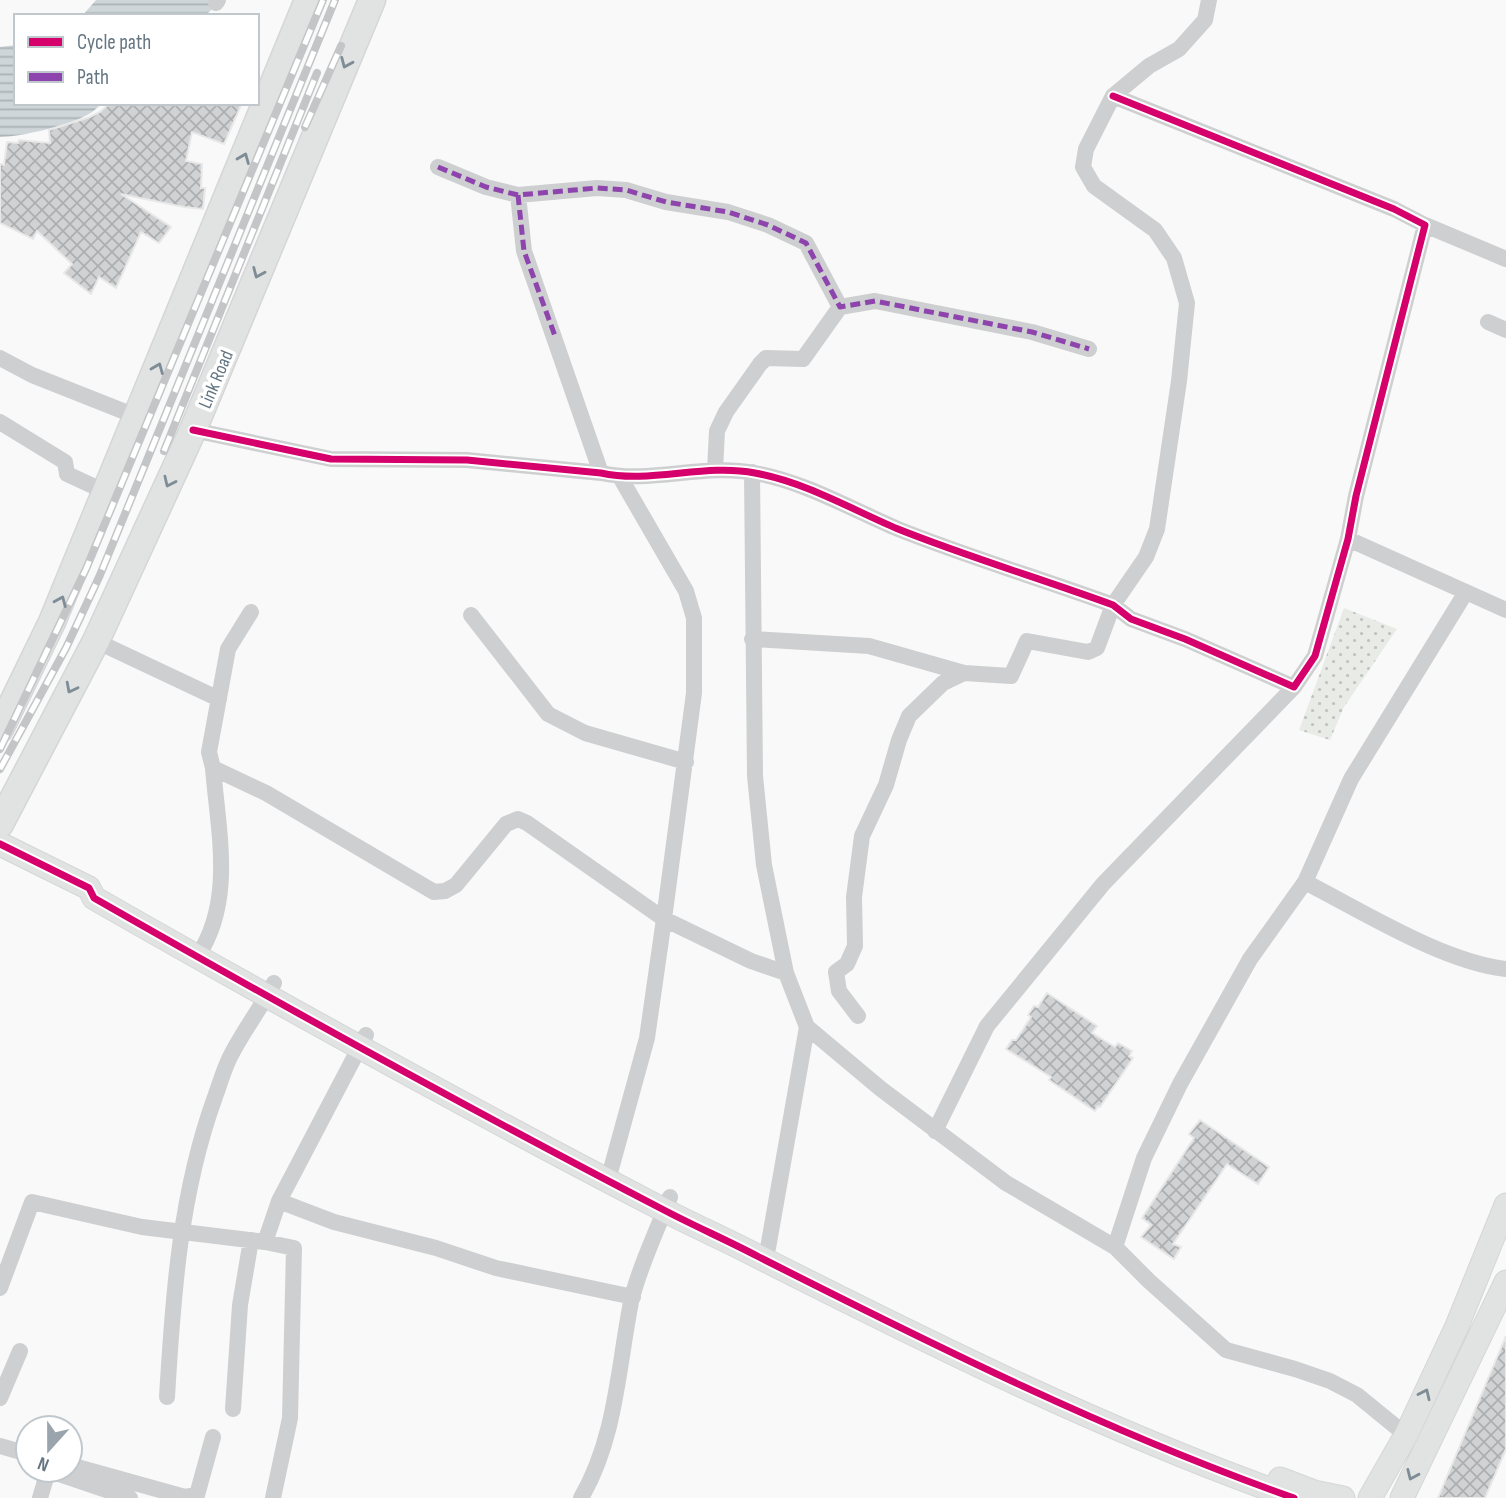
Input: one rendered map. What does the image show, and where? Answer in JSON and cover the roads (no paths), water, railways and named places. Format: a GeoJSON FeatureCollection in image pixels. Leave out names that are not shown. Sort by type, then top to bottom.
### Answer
{"type":"FeatureCollection","features":[{"type":"Feature","properties":{"kind":"main road"},"geometry":{"type":"LineString","coordinates":[[0,729],[52,622],[308,0]]}},
{"type":"Feature","properties":{"kind":"main road","name":"Link Road"},"geometry":{"type":"LineString","coordinates":[[0,824],[96,641],[193,430],[372,0]]}},
{"type":"Feature","properties":{"kind":"street"},"geometry":{"type":"LineString","coordinates":[[752,639],[869,646],[964,673],[1011,676],[1027,641],[1088,652],[1097,648],[1113,605],[1146,557],[1157,529],[1179,380],[1187,303],[1174,258],[1155,230],[1094,186],[1083,167],[1086,149],[1113,96],[1149,66],[1179,50],[1205,20],[1209,0]]}},
{"type":"Feature","properties":{"kind":"street"},"geometry":{"type":"LineString","coordinates":[[1113,96],[1394,209],[1425,225],[1506,258]]}},
{"type":"Feature","properties":{"kind":"street"},"geometry":{"type":"LineString","coordinates":[[438,167],[486,187],[518,195],[597,188],[626,190],[666,202],[728,212],[768,225],[806,243],[840,307]]}},
{"type":"Feature","properties":{"kind":"street"},"geometry":{"type":"LineString","coordinates":[[518,195],[524,251],[601,473]]}},
{"type":"Feature","properties":{"kind":"street"},"geometry":{"type":"LineString","coordinates":[[935,1131],[987,1026],[1104,884],[1294,687],[1315,656],[1348,539],[1356,496],[1425,225]]}},
{"type":"Feature","properties":{"kind":"street"},"geometry":{"type":"LineString","coordinates":[[715,470],[717,431],[726,412],[760,364],[766,358],[803,359],[840,307],[875,301],[1032,331],[1089,349]]}},
{"type":"Feature","properties":{"kind":"street"},"geometry":{"type":"LineString","coordinates":[[1488,321],[1506,330]]}},
{"type":"Feature","properties":{"kind":"street"},"geometry":{"type":"LineString","coordinates":[[0,358],[135,424]]}},
{"type":"Feature","properties":{"kind":"street"},"geometry":{"type":"LineString","coordinates":[[0,368],[102,413],[135,424]]}},
{"type":"Feature","properties":{"kind":"street"},"geometry":{"type":"LineString","coordinates":[[0,422],[65,462],[67,474],[106,492]]}},
{"type":"Feature","properties":{"kind":"street"},"geometry":{"type":"LineString","coordinates":[[193,430],[331,459],[467,460],[620,477],[715,470],[752,472],[784,480],[900,530],[1113,605],[1131,619],[1185,639],[1294,687]]}},
{"type":"Feature","properties":{"kind":"street"},"geometry":{"type":"LineString","coordinates":[[752,472],[755,776],[764,865],[786,974],[807,1027],[881,1089],[1006,1183],[1115,1247],[1226,1350],[1330,1381],[1357,1395],[1406,1435]]}},
{"type":"Feature","properties":{"kind":"street"},"geometry":{"type":"LineString","coordinates":[[611,1174],[648,1038],[694,693],[694,618],[686,591],[620,477]]}},
{"type":"Feature","properties":{"kind":"street"},"geometry":{"type":"LineString","coordinates":[[1348,539],[1506,610]]}},
{"type":"Feature","properties":{"kind":"street"},"geometry":{"type":"LineString","coordinates":[[1115,1247],[1144,1158],[1180,1084],[1250,960],[1305,882],[1351,779],[1466,592]]}},
{"type":"Feature","properties":{"kind":"street"},"geometry":{"type":"LineString","coordinates":[[201,950],[216,914],[222,873],[213,768],[209,752],[228,649],[251,612]]}},
{"type":"Feature","properties":{"kind":"street"},"geometry":{"type":"LineString","coordinates":[[471,615],[548,714],[585,733],[686,762]]}},
{"type":"Feature","properties":{"kind":"street"},"geometry":{"type":"LineString","coordinates":[[96,641],[219,699]]}},
{"type":"Feature","properties":{"kind":"street"},"geometry":{"type":"LineString","coordinates":[[858,1016],[839,991],[835,972],[847,964],[855,946],[854,897],[862,836],[886,785],[909,716],[943,683],[964,673]]}},
{"type":"Feature","properties":{"kind":"street"},"geometry":{"type":"LineString","coordinates":[[213,768],[266,793],[434,892],[445,891],[456,885],[506,824],[518,819],[664,919],[751,961],[786,974]]}},
{"type":"Feature","properties":{"kind":"street"},"geometry":{"type":"LineString","coordinates":[[0,844],[89,888],[94,898],[201,950],[362,1041],[611,1174],[877,1309],[1066,1397],[1240,1471],[1306,1496],[1343,1498]]}},
{"type":"Feature","properties":{"kind":"street"},"geometry":{"type":"LineString","coordinates":[[1305,882],[1397,930],[1466,961],[1506,969]]}},
{"type":"Feature","properties":{"kind":"street"},"geometry":{"type":"LineString","coordinates":[[167,1397],[171,1322],[181,1232],[192,1169],[230,1057],[271,989]]}},
{"type":"Feature","properties":{"kind":"street"},"geometry":{"type":"LineString","coordinates":[[768,1248],[807,1027]]}},
{"type":"Feature","properties":{"kind":"street"},"geometry":{"type":"LineString","coordinates":[[233,1409],[240,1305],[258,1241],[362,1041]]}},
{"type":"Feature","properties":{"kind":"street"},"geometry":{"type":"LineString","coordinates":[[279,1201],[334,1222],[436,1248],[496,1268],[633,1297]]}},
{"type":"Feature","properties":{"kind":"street"},"geometry":{"type":"LineString","coordinates":[[0,1287],[32,1202],[142,1227],[258,1241],[293,1248],[290,1418],[273,1498]]}},
{"type":"Feature","properties":{"kind":"street"},"geometry":{"type":"LineString","coordinates":[[581,1498],[592,1480],[610,1427],[633,1297],[668,1203]]}},
{"type":"Feature","properties":{"kind":"street"},"geometry":{"type":"LineString","coordinates":[[1370,1498],[1406,1435],[1499,1242],[1506,1206]]}},
{"type":"Feature","properties":{"kind":"street"},"geometry":{"type":"LineString","coordinates":[[728,1234],[768,1248],[819,1280]]}},
{"type":"Feature","properties":{"kind":"street"},"geometry":{"type":"LineString","coordinates":[[1402,1498],[1506,1282]]}},
{"type":"Feature","properties":{"kind":"street"},"geometry":{"type":"LineString","coordinates":[[0,1398],[20,1351]]}},
{"type":"Feature","properties":{"kind":"street"},"geometry":{"type":"LineString","coordinates":[[84,1469],[185,1498],[197,1495],[214,1437]]}},
{"type":"Feature","properties":{"kind":"street"},"geometry":{"type":"LineString","coordinates":[[84,1482],[130,1498]]}},
{"type":"Feature","properties":{"kind":"railway"},"geometry":{"type":"LineString","coordinates":[[0,749],[86,569],[323,0]]}},
{"type":"Feature","properties":{"kind":"railway"},"geometry":{"type":"LineString","coordinates":[[0,769],[66,648],[100,575],[335,0]]}},
{"type":"Feature","properties":{"kind":"railway"},"geometry":{"type":"LineString","coordinates":[[305,127],[341,46]]}},
{"type":"Feature","properties":{"kind":"railway"},"geometry":{"type":"LineString","coordinates":[[164,451],[317,73]]}}]}
